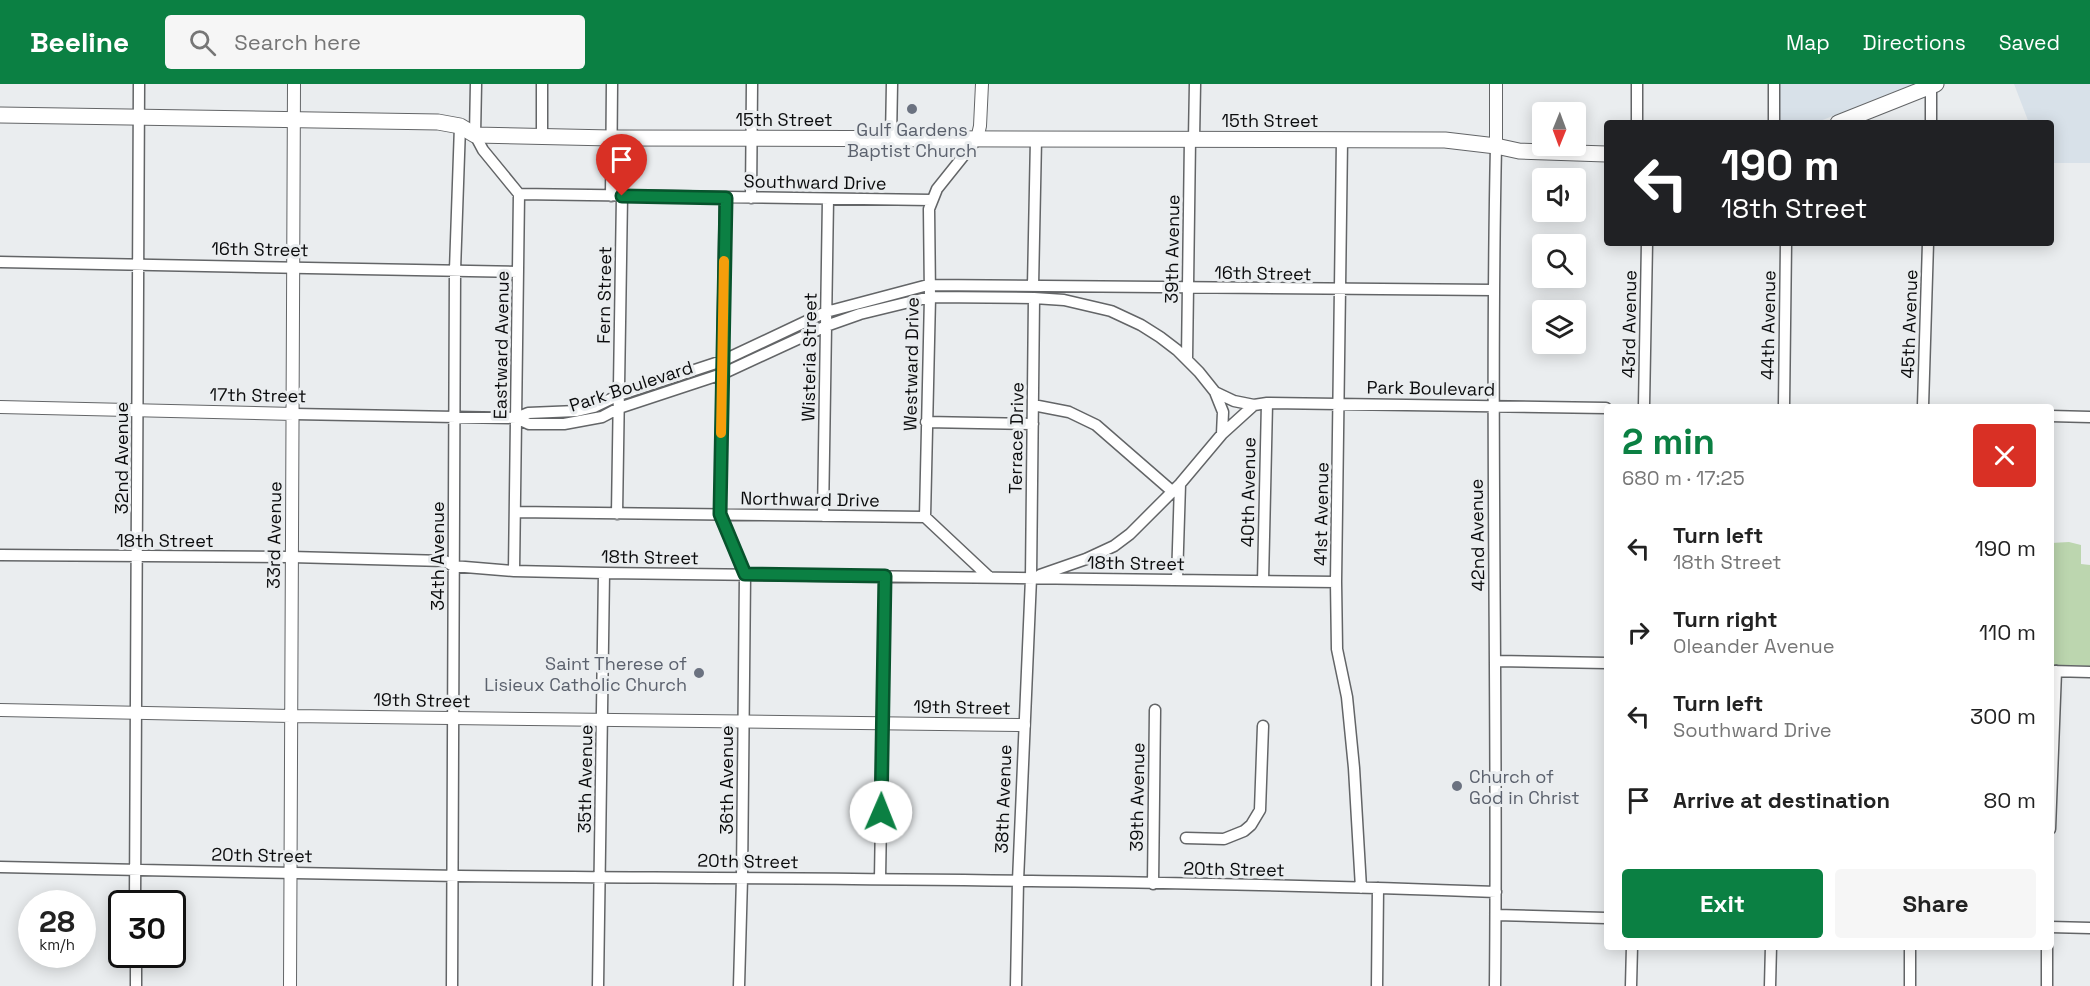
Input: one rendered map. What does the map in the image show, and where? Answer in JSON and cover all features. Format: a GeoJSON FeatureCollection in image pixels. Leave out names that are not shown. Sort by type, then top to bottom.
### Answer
{"type":"FeatureCollection","features":[{"type":"Feature","properties":{"kind":"main road"},"geometry":{"type":"LineString","coordinates":[[1846,120],[1933,85]]}},
{"type":"Feature","properties":{"kind":"main road"},"geometry":{"type":"LineString","coordinates":[[0,115],[438,122],[460,126],[475,135]]}},
{"type":"Feature","properties":{"kind":"main road","name":"15th Street"},"geometry":{"type":"LineString","coordinates":[[475,135],[752,139],[1445,140],[1519,151],[1604,154]]}},
{"type":"Feature","properties":{"kind":"street","name":"32nd Avenue"},"geometry":{"type":"LineString","coordinates":[[135,890],[139,84]]}},
{"type":"Feature","properties":{"kind":"street","name":"33rd Avenue"},"geometry":{"type":"LineString","coordinates":[[290,986],[294,84]]}},
{"type":"Feature","properties":{"kind":"street"},"geometry":{"type":"LineString","coordinates":[[476,84],[475,135],[483,150],[519,194]]}},
{"type":"Feature","properties":{"kind":"street"},"geometry":{"type":"LineString","coordinates":[[542,84],[542,136]]}},
{"type":"Feature","properties":{"kind":"street"},"geometry":{"type":"LineString","coordinates":[[612,84],[611,138],[616,196]]}},
{"type":"Feature","properties":{"kind":"street"},"geometry":{"type":"LineString","coordinates":[[751,198],[752,84]]}},
{"type":"Feature","properties":{"kind":"street"},"geometry":{"type":"LineString","coordinates":[[891,138],[892,84]]}},
{"type":"Feature","properties":{"kind":"street"},"geometry":{"type":"LineString","coordinates":[[931,200],[937,189],[977,139],[980,126],[982,84]]}},
{"type":"Feature","properties":{"kind":"street","name":"39th Avenue"},"geometry":{"type":"LineString","coordinates":[[1187,359],[1195,84]]}},
{"type":"Feature","properties":{"kind":"street","name":"42nd Avenue"},"geometry":{"type":"LineString","coordinates":[[1495,986],[1496,661],[1493,290],[1496,84]]}},
{"type":"Feature","properties":{"kind":"street"},"geometry":{"type":"LineString","coordinates":[[1636,120],[1637,84]]}},
{"type":"Feature","properties":{"kind":"street"},"geometry":{"type":"LineString","coordinates":[[1774,84],[1774,120]]}},
{"type":"Feature","properties":{"kind":"street"},"geometry":{"type":"LineString","coordinates":[[1931,120],[1933,85]]}},
{"type":"Feature","properties":{"kind":"street","name":"34th Avenue"},"geometry":{"type":"LineString","coordinates":[[452,986],[455,270],[460,126]]}},
{"type":"Feature","properties":{"kind":"street"},"geometry":{"type":"LineString","coordinates":[[1033,286],[1036,139]]}},
{"type":"Feature","properties":{"kind":"street","name":"41st Avenue"},"geometry":{"type":"LineString","coordinates":[[1342,140],[1337,649],[1347,697],[1361,888]]}},
{"type":"Feature","properties":{"kind":"street","name":"Southward Drive"},"geometry":{"type":"LineString","coordinates":[[519,194],[931,200]]}},
{"type":"Feature","properties":{"kind":"street","name":"Eastward Avenue"},"geometry":{"type":"LineString","coordinates":[[514,571],[519,194]]}},
{"type":"Feature","properties":{"kind":"street","name":"Fern Street"},"geometry":{"type":"LineString","coordinates":[[616,196],[619,408]]}},
{"type":"Feature","properties":{"kind":"street"},"geometry":{"type":"LineString","coordinates":[[726,198],[720,514],[745,574]]}},
{"type":"Feature","properties":{"kind":"street","name":"Wisteria Street"},"geometry":{"type":"LineString","coordinates":[[823,516],[828,199]]}},
{"type":"Feature","properties":{"kind":"street","name":"Westward Drive"},"geometry":{"type":"LineString","coordinates":[[925,517],[930,297],[928,285],[929,209],[931,200]]}},
{"type":"Feature","properties":{"kind":"street","name":"43rd Avenue"},"geometry":{"type":"LineString","coordinates":[[1644,404],[1647,246]]}},
{"type":"Feature","properties":{"kind":"street","name":"44th Avenue"},"geometry":{"type":"LineString","coordinates":[[1784,404],[1786,246]]}},
{"type":"Feature","properties":{"kind":"street","name":"45th Avenue"},"geometry":{"type":"LineString","coordinates":[[1923,404],[1928,246]]}},
{"type":"Feature","properties":{"kind":"street","name":"16th Street"},"geometry":{"type":"LineString","coordinates":[[0,262],[518,272]]}},
{"type":"Feature","properties":{"kind":"street","name":"Park Boulevard"},"geometry":{"type":"LineString","coordinates":[[516,418],[528,413],[586,409],[619,395],[722,361],[826,312],[928,285],[1033,286]]}},
{"type":"Feature","properties":{"kind":"street","name":"16th Street"},"geometry":{"type":"LineString","coordinates":[[1033,286],[1493,290]]}},
{"type":"Feature","properties":{"kind":"street"},"geometry":{"type":"LineString","coordinates":[[1034,298],[1093,287]]}},
{"type":"Feature","properties":{"kind":"street","name":"Park Boulevard"},"geometry":{"type":"LineString","coordinates":[[516,418],[529,424],[575,423],[602,417],[619,408],[722,374],[825,326],[860,314],[930,297],[1034,298],[1085,304],[1127,317],[1160,337],[1187,359],[1215,392],[1223,412],[1222,434]]}},
{"type":"Feature","properties":{"kind":"street","name":"Terrace Drive"},"geometry":{"type":"LineString","coordinates":[[1031,578],[1034,298]]}},
{"type":"Feature","properties":{"kind":"street","name":"Park Boulevard"},"geometry":{"type":"LineString","coordinates":[[1215,392],[1234,401],[1254,405],[1339,403],[1604,408]]}},
{"type":"Feature","properties":{"kind":"street","name":"40th Avenue"},"geometry":{"type":"LineString","coordinates":[[1263,581],[1267,403]]}},
{"type":"Feature","properties":{"kind":"street"},"geometry":{"type":"LineString","coordinates":[[1033,405],[1069,412],[1096,425],[1176,488]]}},
{"type":"Feature","properties":{"kind":"street"},"geometry":{"type":"LineString","coordinates":[[1031,578],[1086,559],[1114,546],[1137,528],[1176,488],[1222,434],[1254,405]]}},
{"type":"Feature","properties":{"kind":"street","name":"17th Street"},"geometry":{"type":"LineString","coordinates":[[0,407],[516,418]]}},
{"type":"Feature","properties":{"kind":"street"},"geometry":{"type":"LineString","coordinates":[[617,514],[619,408]]}},
{"type":"Feature","properties":{"kind":"street"},"geometry":{"type":"LineString","coordinates":[[2054,416],[2090,417]]}},
{"type":"Feature","properties":{"kind":"street"},"geometry":{"type":"LineString","coordinates":[[926,422],[1033,424]]}},
{"type":"Feature","properties":{"kind":"street"},"geometry":{"type":"LineString","coordinates":[[1176,488],[1178,580]]}},
{"type":"Feature","properties":{"kind":"street","name":"Northward Drive"},"geometry":{"type":"LineString","coordinates":[[515,512],[925,517]]}},
{"type":"Feature","properties":{"kind":"street"},"geometry":{"type":"LineString","coordinates":[[925,517],[988,577]]}},
{"type":"Feature","properties":{"kind":"street","name":"18th Street"},"geometry":{"type":"LineString","coordinates":[[0,555],[291,557],[445,561],[453,566],[514,571],[604,573],[1336,582]]}},
{"type":"Feature","properties":{"kind":"street","name":"35th Avenue"},"geometry":{"type":"LineString","coordinates":[[598,986],[604,573]]}},
{"type":"Feature","properties":{"kind":"street","name":"36th Avenue"},"geometry":{"type":"LineString","coordinates":[[739,986],[745,574]]}},
{"type":"Feature","properties":{"kind":"street"},"geometry":{"type":"LineString","coordinates":[[880,879],[885,576]]}},
{"type":"Feature","properties":{"kind":"street","name":"38th Avenue"},"geometry":{"type":"LineString","coordinates":[[1016,986],[1018,881],[1031,578]]}},
{"type":"Feature","properties":{"kind":"street"},"geometry":{"type":"LineString","coordinates":[[1496,661],[1604,663]]}},
{"type":"Feature","properties":{"kind":"street"},"geometry":{"type":"LineString","coordinates":[[2054,671],[2090,672]]}},
{"type":"Feature","properties":{"kind":"street","name":"19th Street"},"geometry":{"type":"LineString","coordinates":[[0,710],[453,719],[1024,725]]}},
{"type":"Feature","properties":{"kind":"street","name":"39th Avenue"},"geometry":{"type":"LineString","coordinates":[[1153,884],[1155,710]]}},
{"type":"Feature","properties":{"kind":"street"},"geometry":{"type":"LineString","coordinates":[[1186,838],[1224,839],[1244,831],[1255,820],[1260,810],[1263,726]]}},
{"type":"Feature","properties":{"kind":"street","name":"20th Street"},"geometry":{"type":"LineString","coordinates":[[0,867],[454,876],[1018,881],[1496,892]]}},
{"type":"Feature","properties":{"kind":"street"},"geometry":{"type":"LineString","coordinates":[[1377,986],[1378,888]]}},
{"type":"Feature","properties":{"kind":"street"},"geometry":{"type":"LineString","coordinates":[[1496,915],[1604,918]]}},
{"type":"Feature","properties":{"kind":"street"},"geometry":{"type":"LineString","coordinates":[[2054,927],[2090,928]]}},
{"type":"Feature","properties":{"kind":"street"},"geometry":{"type":"LineString","coordinates":[[1631,986],[1632,950]]}},
{"type":"Feature","properties":{"kind":"street"},"geometry":{"type":"LineString","coordinates":[[1770,986],[1771,950]]}},
{"type":"Feature","properties":{"kind":"street"},"geometry":{"type":"LineString","coordinates":[[1910,950],[1910,986]]}},
{"type":"Feature","properties":{"kind":"street"},"geometry":{"type":"LineString","coordinates":[[2047,950],[2047,986]]}},
{"type":"Feature","properties":{"kind":"street"},"geometry":{"type":"LineString","coordinates":[[136,968],[136,986]]}},
{"type":"Feature","properties":{"kind":"shaded area"},"geometry":{"type":"Polygon","coordinates":[[[1780,84],[1914,84],[1823,120],[1780,120],[1780,84]]]}},
{"type":"Feature","properties":{"kind":"shaded area"},"geometry":{"type":"Polygon","coordinates":[[[2014,84],[2090,84],[2090,163],[2054,163],[2054,120],[2028,120],[2014,84]]]}},
{"type":"Feature","properties":{"kind":"green space"},"geometry":{"type":"Polygon","coordinates":[[[2069,542],[2081,545],[2081,564],[2090,565],[2090,666],[2054,665],[2054,543],[2069,542]]]}},
{"type":"Feature","properties":{"kind":"slow traffic"},"geometry":{"type":"LineString","coordinates":[[721,433],[724,261]]}},
{"type":"Feature","properties":{"kind":"place","name":"Gulf Gardens Baptist Church"},"geometry":{"type":"Point","coordinates":[912,109]}},
{"type":"Feature","properties":{"kind":"place","name":"Saint Therese of Lisieux Catholic Church"},"geometry":{"type":"Point","coordinates":[699,673]}},
{"type":"Feature","properties":{"kind":"place","name":"Church of God in Christ"},"geometry":{"type":"Point","coordinates":[1457,786]}},
{"type":"Feature","properties":{"kind":"route"},"geometry":{"type":"LineString","coordinates":[[622,196],[726,198],[720,514],[745,574],[885,576],[881,812]]}}]}
